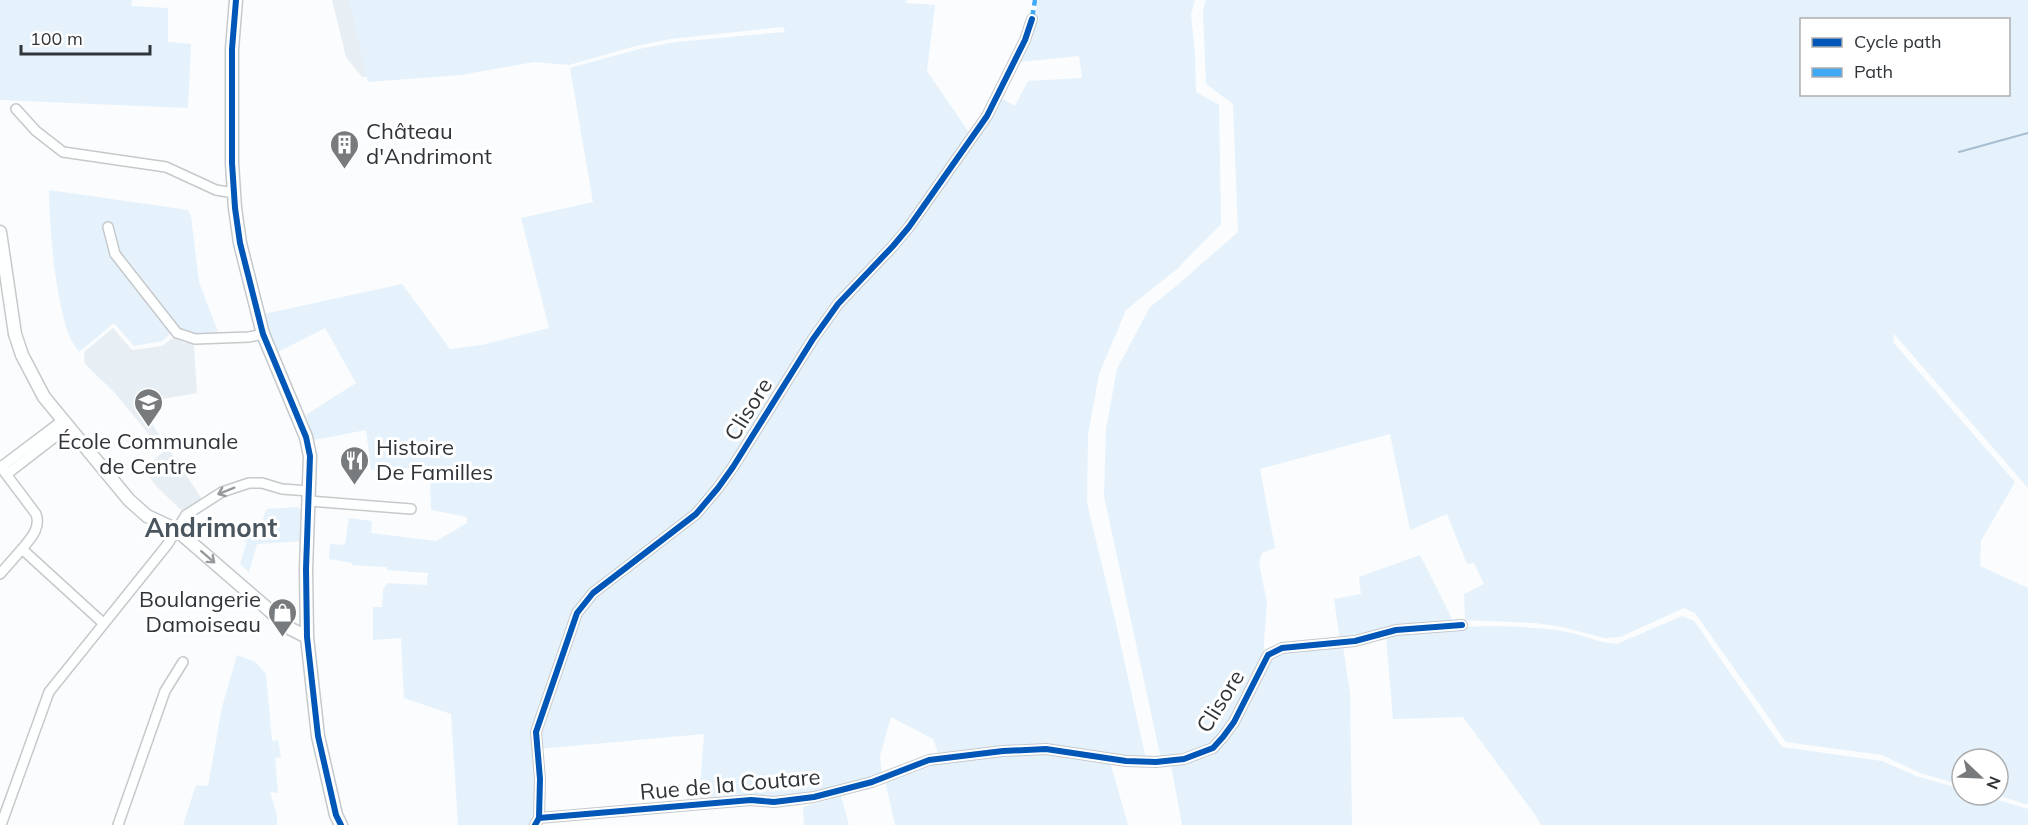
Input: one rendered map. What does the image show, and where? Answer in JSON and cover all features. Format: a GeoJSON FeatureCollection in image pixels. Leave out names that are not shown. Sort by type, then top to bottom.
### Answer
{"type":"FeatureCollection","features":[{"type":"Feature","properties":{"kind":"street"},"geometry":{"type":"LineString","coordinates":[[237,0],[232,49],[234,193],[240,243],[263,334],[306,436],[310,456],[306,569],[307,637],[318,736],[336,815],[341,825]]}},
{"type":"Feature","properties":{"kind":"street","name":"Clisore"},"geometry":{"type":"LineString","coordinates":[[537,821],[540,779],[536,732],[577,613],[592,593],[696,513],[718,488],[838,304],[909,227],[939,181],[987,116],[1025,40],[1032,19]]}},
{"type":"Feature","properties":{"kind":"street"},"geometry":{"type":"LineString","coordinates":[[16,109],[36,131],[63,152],[166,167],[216,190],[234,193]]}},
{"type":"Feature","properties":{"kind":"street"},"geometry":{"type":"LineString","coordinates":[[108,227],[115,254],[177,333],[195,339],[249,337],[263,334]]}},
{"type":"Feature","properties":{"kind":"street"},"geometry":{"type":"LineString","coordinates":[[0,232],[15,334],[22,355],[44,397],[129,500],[147,516],[175,529],[291,629],[307,637]]}},
{"type":"Feature","properties":{"kind":"street"},"geometry":{"type":"LineString","coordinates":[[0,574],[38,528],[39,521],[2,469],[65,423]]}},
{"type":"Feature","properties":{"kind":"street"},"geometry":{"type":"LineString","coordinates":[[1,825],[49,692],[167,545],[175,529],[186,515],[222,492],[249,483],[272,484],[309,496],[411,509]]}},
{"type":"Feature","properties":{"kind":"street"},"geometry":{"type":"LineString","coordinates":[[22,549],[103,622]]}},
{"type":"Feature","properties":{"kind":"street","name":"Clisore"},"geometry":{"type":"LineString","coordinates":[[963,756],[1046,749],[1126,761],[1156,762],[1184,759],[1213,748],[1223,737],[1234,722],[1268,655],[1282,648],[1354,641],[1396,630],[1462,625]]}},
{"type":"Feature","properties":{"kind":"street"},"geometry":{"type":"LineString","coordinates":[[118,825],[165,691],[183,662]]}},
{"type":"Feature","properties":{"kind":"street","name":"Rue de la Coutare"},"geometry":{"type":"LineString","coordinates":[[537,821],[751,800],[774,802],[814,798],[872,783],[929,760],[963,756]]}},
{"type":"Feature","properties":{"kind":"shaded area"},"geometry":{"type":"Polygon","coordinates":[[[0,0],[132,0],[131,6],[168,8],[168,42],[191,44],[188,108],[0,100],[0,0]]]}},
{"type":"Feature","properties":{"kind":"shaded area"},"geometry":{"type":"Polygon","coordinates":[[[332,0],[358,0],[375,76],[362,77],[346,57],[332,0]]]}},
{"type":"Feature","properties":{"kind":"shaded area"},"geometry":{"type":"Polygon","coordinates":[[[349,0],[906,0],[906,3],[935,5],[927,71],[970,134],[905,227],[841,295],[726,472],[702,503],[594,587],[575,607],[534,727],[537,811],[532,825],[458,825],[451,714],[404,698],[401,638],[373,640],[373,607],[382,607],[383,590],[387,583],[427,585],[428,573],[387,570],[387,567],[352,565],[352,563],[329,559],[330,544],[345,545],[349,518],[372,521],[371,533],[436,541],[467,523],[467,517],[431,510],[430,471],[408,468],[371,470],[366,430],[314,440],[306,415],[356,383],[325,328],[276,353],[264,314],[402,284],[450,349],[482,345],[549,328],[521,218],[593,202],[570,68],[639,49],[676,42],[785,32],[783,27],[670,39],[569,65],[534,62],[461,75],[368,82],[349,0]]]}},
{"type":"Feature","properties":{"kind":"shaded area"},"geometry":{"type":"Polygon","coordinates":[[[1038,0],[1195,0],[1191,15],[1196,92],[1219,105],[1221,224],[1178,268],[1126,310],[1099,374],[1088,435],[1087,503],[1146,759],[1039,746],[939,755],[933,739],[891,717],[880,756],[882,776],[803,796],[737,797],[699,801],[704,734],[539,749],[544,716],[585,603],[681,528],[685,528],[725,482],[807,353],[846,300],[895,249],[1001,98],[1015,106],[1028,81],[1082,78],[1079,56],[1020,62],[1033,25],[1038,0]]]}},
{"type":"Feature","properties":{"kind":"shaded area"},"geometry":{"type":"Polygon","coordinates":[[[1206,0],[2028,0],[2028,488],[1894,334],[1893,342],[2015,482],[1981,541],[1980,566],[2028,588],[2028,805],[2010,799],[2010,747],[1950,747],[1950,782],[1920,773],[1882,755],[1786,742],[1695,613],[1684,608],[1620,637],[1605,638],[1536,623],[1465,620],[1464,594],[1484,584],[1474,563],[1467,564],[1447,514],[1410,530],[1390,434],[1260,469],[1275,548],[1262,553],[1259,563],[1267,603],[1263,656],[1233,716],[1211,746],[1193,753],[1161,759],[1104,496],[1106,429],[1117,369],[1150,307],[1238,232],[1233,104],[1206,84],[1203,11],[1206,0]]]}},
{"type":"Feature","properties":{"kind":"shaded area"},"geometry":{"type":"Polygon","coordinates":[[[49,190],[188,210],[191,216],[199,282],[218,332],[189,334],[178,327],[162,341],[134,346],[114,323],[79,352],[67,330],[58,294],[49,190]]]}},
{"type":"Feature","properties":{"kind":"shaded area","name":"École Communale de Centre"},"geometry":{"type":"Polygon","coordinates":[[[113,328],[132,350],[162,346],[174,337],[184,343],[193,343],[197,393],[138,403],[202,499],[184,513],[155,485],[144,469],[163,452],[115,393],[85,364],[84,352],[113,328]]]}},
{"type":"Feature","properties":{"kind":"shaded area"},"geometry":{"type":"Polygon","coordinates":[[[298,507],[301,510],[301,541],[257,544],[249,572],[240,564],[247,542],[244,541],[246,529],[242,528],[243,524],[262,526],[267,509],[298,507]]]}},
{"type":"Feature","properties":{"kind":"shaded area"},"geometry":{"type":"Polygon","coordinates":[[[1420,555],[1454,623],[1340,641],[1334,599],[1361,594],[1359,577],[1420,555]]]}},
{"type":"Feature","properties":{"kind":"shaded area"},"geometry":{"type":"Polygon","coordinates":[[[1682,616],[1694,621],[1782,747],[1882,761],[1916,776],[1950,786],[1950,807],[2010,807],[2010,804],[2028,809],[2028,825],[1541,825],[1463,717],[1393,719],[1386,635],[1428,629],[1497,626],[1563,631],[1617,644],[1682,616]]]}},
{"type":"Feature","properties":{"kind":"shaded area"},"geometry":{"type":"Polygon","coordinates":[[[1343,646],[1350,694],[1352,825],[1182,825],[1171,765],[1202,758],[1222,744],[1248,708],[1274,654],[1300,647],[1343,646]]]}},
{"type":"Feature","properties":{"kind":"shaded area"},"geometry":{"type":"Polygon","coordinates":[[[237,655],[255,662],[266,674],[272,741],[278,740],[281,757],[275,758],[278,793],[270,792],[277,816],[277,825],[183,825],[196,785],[208,786],[222,707],[237,655]]]}},
{"type":"Feature","properties":{"kind":"shaded area"},"geometry":{"type":"Polygon","coordinates":[[[1067,753],[1110,762],[1128,825],[895,825],[885,780],[930,763],[965,756],[1067,753]]]}},
{"type":"Feature","properties":{"kind":"shaded area"},"geometry":{"type":"Polygon","coordinates":[[[841,796],[849,825],[804,825],[803,807],[841,796]]]}},
{"type":"Feature","properties":{"kind":"waterway"},"geometry":{"type":"LineString","coordinates":[[1959,152],[2028,133]]}},
{"type":"Feature","properties":{"kind":"marked path"},"geometry":{"type":"LineString","coordinates":[[1032,19],[1035,0]]}},
{"type":"Feature","properties":{"kind":"cycle path"},"geometry":{"type":"LineString","coordinates":[[236,0],[232,49],[232,163],[235,208],[240,243],[263,334],[306,437],[310,456],[306,569],[307,637],[318,736],[336,815],[341,825]]}},
{"type":"Feature","properties":{"kind":"cycle path"},"geometry":{"type":"LineString","coordinates":[[535,825],[539,818],[540,779],[536,732],[577,613],[593,593],[696,514],[718,488],[813,339],[838,304],[909,227],[987,116],[1025,40],[1032,19]]}},
{"type":"Feature","properties":{"kind":"cycle path"},"geometry":{"type":"LineString","coordinates":[[539,818],[751,800],[774,802],[814,797],[872,782],[929,760],[1003,751],[1046,749],[1126,761],[1156,762],[1184,759],[1213,748],[1223,737],[1234,722],[1268,655],[1282,648],[1355,641],[1396,630],[1462,625]]}},
{"type":"Feature","properties":{"kind":"place","name":"Château d'Andrimont"},"geometry":{"type":"Point","coordinates":[345,170]}},
{"type":"Feature","properties":{"kind":"place","name":"École Communale de Centre"},"geometry":{"type":"Point","coordinates":[148,428]}},
{"type":"Feature","properties":{"kind":"place","name":"Histoire De Familles"},"geometry":{"type":"Point","coordinates":[355,486]}},
{"type":"Feature","properties":{"kind":"place","name":"Boulangerie Damoiseau"},"geometry":{"type":"Point","coordinates":[282,638]}},
{"type":"Feature","properties":{"kind":"district","name":"Andrimont"},"geometry":{"type":"Point","coordinates":[211,528]}}]}
